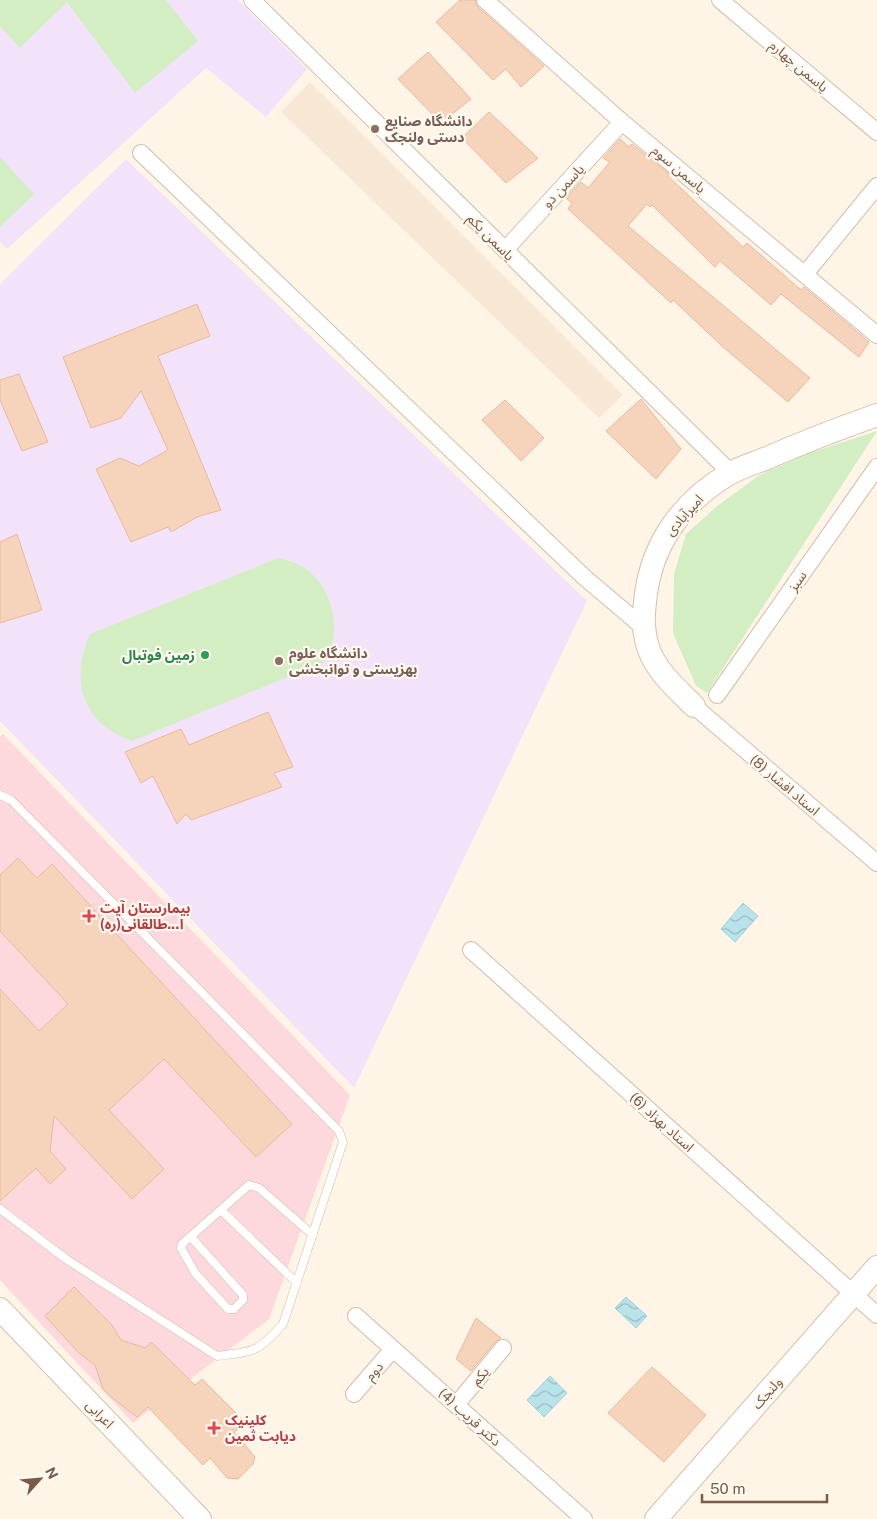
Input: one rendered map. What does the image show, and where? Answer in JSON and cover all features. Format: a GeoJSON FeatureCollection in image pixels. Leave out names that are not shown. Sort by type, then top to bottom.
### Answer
{"type":"FeatureCollection","features":[{"type":"Feature","properties":{"kind":"street","name":"یاسمن یکم"},"geometry":{"type":"LineString","coordinates":[[252,0],[731,473]]}},
{"type":"Feature","properties":{"kind":"street","name":"یاسمن سوم"},"geometry":{"type":"LineString","coordinates":[[484,0],[622,122],[877,335]]}},
{"type":"Feature","properties":{"kind":"street","name":"یاسمن چهارم"},"geometry":{"type":"LineString","coordinates":[[720,0],[877,132]]}},
{"type":"Feature","properties":{"kind":"street","name":"یاسمن دو"},"geometry":{"type":"LineString","coordinates":[[505,250],[622,122]]}},
{"type":"Feature","properties":{"kind":"street"},"geometry":{"type":"LineString","coordinates":[[141,153],[584,577],[643,627]]}},
{"type":"Feature","properties":{"kind":"street"},"geometry":{"type":"LineString","coordinates":[[805,274],[877,186]]}},
{"type":"Feature","properties":{"kind":"street","name":"امیرآبادی"},"geometry":{"type":"LineString","coordinates":[[694,706],[660,669],[650,652],[643,627],[646,593],[656,552],[667,532],[693,502],[714,483],[731,473],[821,435],[877,415]]}},
{"type":"Feature","properties":{"kind":"street","name":"سبز"},"geometry":{"type":"LineString","coordinates":[[717,696],[877,466]]}},
{"type":"Feature","properties":{"kind":"street","name":"استاد افشار (8)"},"geometry":{"type":"LineString","coordinates":[[694,706],[877,863]]}},
{"type":"Feature","properties":{"kind":"street","name":"استاد بهزاد (6)"},"geometry":{"type":"LineString","coordinates":[[471,950],[877,1315]]}},
{"type":"Feature","properties":{"kind":"street","name":"ولنجک"},"geometry":{"type":"LineString","coordinates":[[656,1519],[877,1267]]}},
{"type":"Feature","properties":{"kind":"street","name":"اعرابی"},"geometry":{"type":"LineString","coordinates":[[0,1309],[200,1519]]}},
{"type":"Feature","properties":{"kind":"street","name":"دکتر قریب (4)"},"geometry":{"type":"LineString","coordinates":[[356,1316],[584,1519]]}},
{"type":"Feature","properties":{"kind":"street","name":"یکم"},"geometry":{"type":"LineString","coordinates":[[456,1405],[503,1348]]}},
{"type":"Feature","properties":{"kind":"street","name":"دوم"},"geometry":{"type":"LineString","coordinates":[[354,1394],[393,1349]]}},
{"type":"Feature","properties":{"kind":"lane"},"geometry":{"type":"LineString","coordinates":[[0,795],[11,800],[339,1131],[343,1142],[342,1152],[283,1324],[262,1347],[246,1352],[217,1356],[66,1259],[0,1209]]}},
{"type":"Feature","properties":{"kind":"lane"},"geometry":{"type":"LineString","coordinates":[[191,1237],[243,1295],[244,1300],[234,1309],[228,1309],[195,1273],[182,1252],[182,1244],[249,1185],[254,1185],[313,1235]]}},
{"type":"Feature","properties":{"kind":"lane"},"geometry":{"type":"LineString","coordinates":[[221,1210],[297,1284]]}},
{"type":"Feature","properties":{"kind":"shaded area"},"geometry":{"type":"Polygon","coordinates":[[[0,0],[238,0],[307,69],[266,117],[206,68],[7,249],[0,242],[0,0]]]}},
{"type":"Feature","properties":{"kind":"shaded area"},"geometry":{"type":"Polygon","coordinates":[[[310,82],[623,395],[599,418],[281,112],[310,82]]]}},
{"type":"Feature","properties":{"kind":"shaded area","name":"دانشگاه علوم بهزیستی و توانبخشی"},"geometry":{"type":"Polygon","coordinates":[[[126,159],[587,601],[354,1088],[0,721],[0,284],[126,159]]]}},
{"type":"Feature","properties":{"kind":"shaded area","name":"بیمارستان آیت ا...طالقانی(ره)"},"geometry":{"type":"Polygon","coordinates":[[[3,734],[350,1095],[269,1319],[133,1423],[0,1280],[0,737],[3,734]]]}},
{"type":"Feature","properties":{"kind":"green space"},"geometry":{"type":"Polygon","coordinates":[[[0,0],[166,0],[198,41],[135,93],[67,2],[20,48],[0,26],[0,0]]]}},
{"type":"Feature","properties":{"kind":"green space"},"geometry":{"type":"Polygon","coordinates":[[[0,157],[34,194],[0,227],[0,157]]]}},
{"type":"Feature","properties":{"kind":"green space"},"geometry":{"type":"Polygon","coordinates":[[[877,431],[707,693],[696,686],[673,633],[674,574],[686,534],[717,506],[761,474],[813,452],[877,431]]]}},
{"type":"Feature","properties":{"kind":"green space","name":"زمین فوتبال"},"geometry":{"type":"Polygon","coordinates":[[[278,558],[294,562],[303,567],[314,576],[328,597],[334,623],[334,636],[326,661],[132,741],[115,733],[101,723],[91,712],[84,698],[81,683],[81,667],[90,634],[278,558]]]}},
{"type":"Feature","properties":{"kind":"water"},"geometry":{"type":"Polygon","coordinates":[[[743,903],[758,916],[735,942],[721,929],[743,903]]]}},
{"type":"Feature","properties":{"kind":"water"},"geometry":{"type":"Polygon","coordinates":[[[626,1297],[647,1316],[636,1328],[615,1308],[626,1297]]]}},
{"type":"Feature","properties":{"kind":"water"},"geometry":{"type":"Polygon","coordinates":[[[550,1376],[567,1393],[544,1417],[527,1400],[550,1376]]]}},
{"type":"Feature","properties":{"kind":"building"},"geometry":{"type":"Polygon","coordinates":[[[460,0],[475,0],[478,7],[544,66],[521,87],[506,69],[493,80],[436,22],[460,0]]]}},
{"type":"Feature","properties":{"kind":"building"},"geometry":{"type":"Polygon","coordinates":[[[428,52],[471,99],[441,123],[398,79],[428,52]]]}},
{"type":"Feature","properties":{"kind":"building"},"geometry":{"type":"Polygon","coordinates":[[[489,112],[538,158],[506,183],[462,138],[489,112]]]}},
{"type":"Feature","properties":{"kind":"building"},"geometry":{"type":"Polygon","coordinates":[[[620,139],[629,147],[632,144],[669,174],[668,176],[743,247],[747,243],[801,290],[804,287],[869,342],[859,357],[781,294],[771,305],[720,261],[715,267],[652,205],[650,207],[647,204],[628,226],[810,378],[788,402],[723,347],[673,300],[671,303],[568,209],[572,203],[566,198],[581,182],[588,188],[610,162],[603,158],[620,139]]]}},
{"type":"Feature","properties":{"kind":"building"},"geometry":{"type":"Polygon","coordinates":[[[197,304],[210,336],[158,356],[221,510],[197,517],[171,532],[168,527],[131,542],[96,469],[120,458],[139,466],[168,450],[141,391],[121,418],[91,428],[63,357],[197,304]]]}},
{"type":"Feature","properties":{"kind":"building"},"geometry":{"type":"Polygon","coordinates":[[[19,374],[48,442],[22,451],[0,400],[0,380],[19,374]]]}},
{"type":"Feature","properties":{"kind":"building"},"geometry":{"type":"Polygon","coordinates":[[[641,399],[681,449],[656,479],[606,431],[641,399]]]}},
{"type":"Feature","properties":{"kind":"building"},"geometry":{"type":"Polygon","coordinates":[[[505,400],[544,438],[521,461],[482,420],[505,400]]]}},
{"type":"Feature","properties":{"kind":"building"},"geometry":{"type":"Polygon","coordinates":[[[17,534],[42,610],[0,623],[0,542],[17,534]]]}},
{"type":"Feature","properties":{"kind":"building"},"geometry":{"type":"Polygon","coordinates":[[[268,712],[293,767],[274,773],[282,787],[191,820],[186,814],[177,824],[153,776],[141,783],[125,752],[181,729],[189,745],[268,712]]]}},
{"type":"Feature","properties":{"kind":"building"},"geometry":{"type":"Polygon","coordinates":[[[18,858],[37,878],[52,864],[292,1124],[256,1157],[164,1059],[109,1110],[164,1169],[132,1199],[54,1116],[50,1151],[66,1169],[50,1184],[36,1168],[0,1201],[0,989],[39,1031],[68,1004],[0,931],[0,875],[18,858]]]}},
{"type":"Feature","properties":{"kind":"building"},"geometry":{"type":"Polygon","coordinates":[[[74,1287],[112,1325],[121,1340],[145,1348],[151,1342],[195,1385],[202,1379],[246,1423],[234,1432],[255,1457],[253,1464],[238,1479],[227,1478],[210,1458],[203,1465],[148,1407],[137,1417],[103,1389],[95,1365],[79,1353],[45,1316],[74,1287]]]}},
{"type":"Feature","properties":{"kind":"building"},"geometry":{"type":"Polygon","coordinates":[[[476,1318],[501,1338],[495,1342],[471,1371],[456,1359],[476,1318]]]}},
{"type":"Feature","properties":{"kind":"building"},"geometry":{"type":"Polygon","coordinates":[[[652,1367],[706,1415],[664,1462],[608,1413],[652,1367]]]}},
{"type":"Feature","properties":{"kind":"place","name":"دانشگاه صنایع دستى ولنجک"},"geometry":{"type":"Point","coordinates":[375,129]}},
{"type":"Feature","properties":{"kind":"place","name":"زمین فوتبال"},"geometry":{"type":"Point","coordinates":[205,655]}},
{"type":"Feature","properties":{"kind":"place","name":"دانشگاه علوم بهزیستی و توانبخشی"},"geometry":{"type":"Point","coordinates":[279,661]}},
{"type":"Feature","properties":{"kind":"place","name":"بیمارستان آیت ا...طالقانی(ره)"},"geometry":{"type":"Point","coordinates":[89,916]}},
{"type":"Feature","properties":{"kind":"place","name":"کلینیک دیابت ثمین"},"geometry":{"type":"Point","coordinates":[214,1428]}}]}
